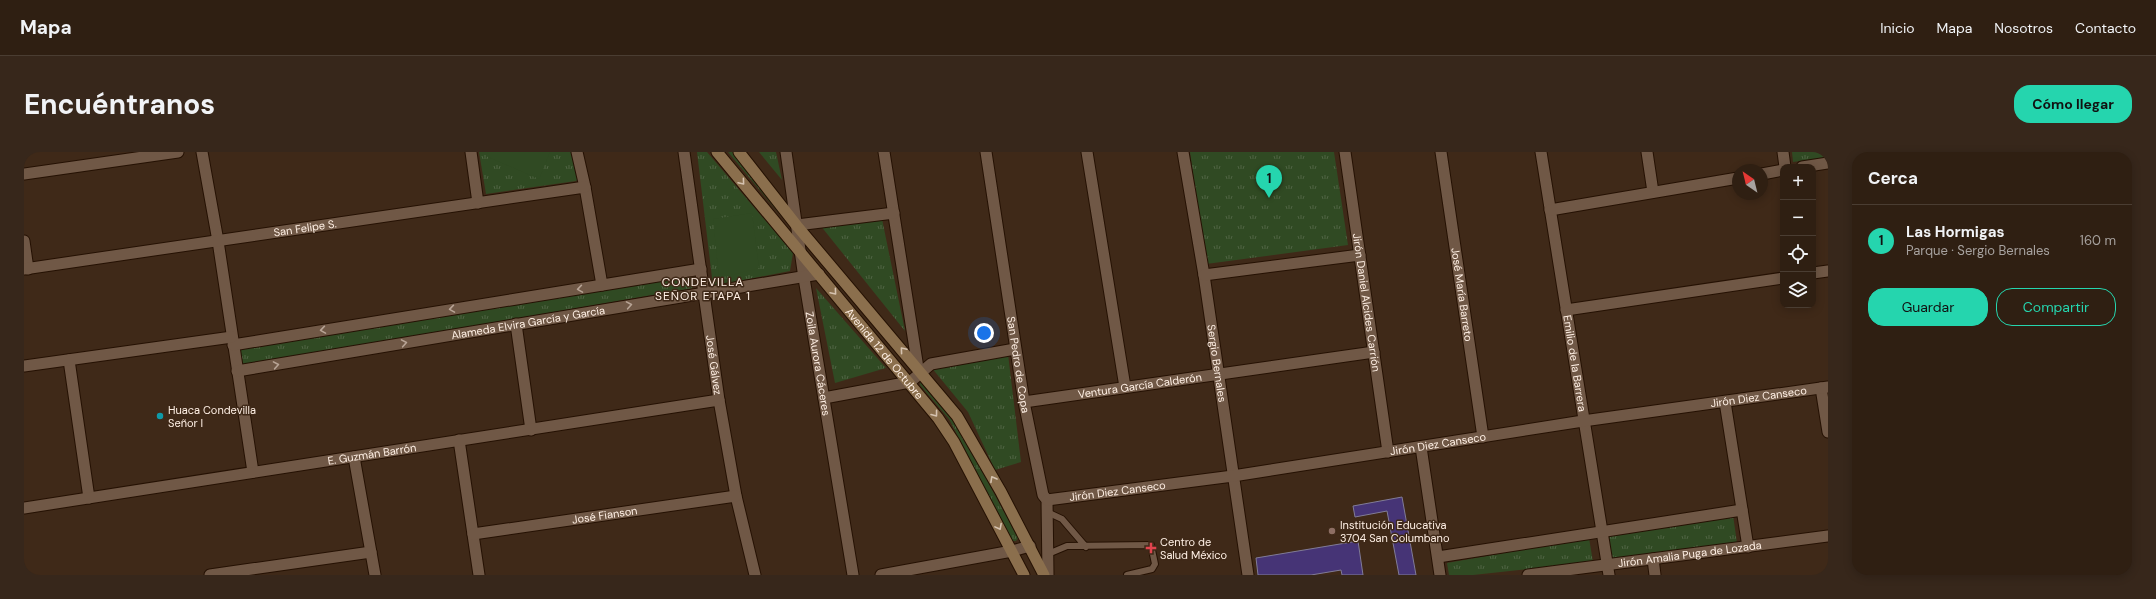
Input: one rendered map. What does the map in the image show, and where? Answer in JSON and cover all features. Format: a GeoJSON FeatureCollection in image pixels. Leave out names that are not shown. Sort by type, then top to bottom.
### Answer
{"type":"FeatureCollection","features":[{"type":"Feature","properties":{"kind":"main road","name":"Avenida 12 de Octubre"},"geometry":{"type":"LineString","coordinates":[[717,152],[910,382],[938,418],[954,442],[1024,575]]}},
{"type":"Feature","properties":{"kind":"main road","name":"Avenida 12 de Octubre"},"geometry":{"type":"LineString","coordinates":[[739,152],[797,226],[920,370],[957,416],[1030,546],[1044,575]]}},
{"type":"Feature","properties":{"kind":"street"},"geometry":{"type":"LineString","coordinates":[[24,174],[178,152]]}},
{"type":"Feature","properties":{"kind":"street"},"geometry":{"type":"LineString","coordinates":[[202,152],[218,241],[253,472]]}},
{"type":"Feature","properties":{"kind":"street"},"geometry":{"type":"LineString","coordinates":[[471,152],[478,203]]}},
{"type":"Feature","properties":{"kind":"street"},"geometry":{"type":"LineString","coordinates":[[577,152],[585,187],[602,285]]}},
{"type":"Feature","properties":{"kind":"street","name":"José Gálvez"},"geometry":{"type":"LineString","coordinates":[[684,152],[705,292],[719,400],[736,496],[755,575]]}},
{"type":"Feature","properties":{"kind":"street","name":"Zoila Aurora Cáceres"},"geometry":{"type":"LineString","coordinates":[[786,152],[804,278],[853,575]]}},
{"type":"Feature","properties":{"kind":"street"},"geometry":{"type":"LineString","coordinates":[[884,152],[920,370]]}},
{"type":"Feature","properties":{"kind":"street","name":"San Pedro de Copa"},"geometry":{"type":"LineString","coordinates":[[986,152],[1024,402],[1043,495],[1047,500],[1048,575]]}},
{"type":"Feature","properties":{"kind":"street"},"geometry":{"type":"LineString","coordinates":[[1087,152],[1125,387]]}},
{"type":"Feature","properties":{"kind":"street","name":"Sergio Bernales"},"geometry":{"type":"LineString","coordinates":[[1183,152],[1204,275],[1248,575]]}},
{"type":"Feature","properties":{"kind":"street","name":"Jirón Daniel Alcides Carrión"},"geometry":{"type":"LineString","coordinates":[[1345,152],[1388,452]]}},
{"type":"Feature","properties":{"kind":"street","name":"José María Barreto"},"geometry":{"type":"LineString","coordinates":[[1441,152],[1483,437]]}},
{"type":"Feature","properties":{"kind":"street","name":"Emilio de la Barrera"},"geometry":{"type":"LineString","coordinates":[[1541,152],[1609,570]]}},
{"type":"Feature","properties":{"kind":"street"},"geometry":{"type":"LineString","coordinates":[[1647,152],[1653,192]]}},
{"type":"Feature","properties":{"kind":"street"},"geometry":{"type":"LineString","coordinates":[[1783,152],[1785,164]]}},
{"type":"Feature","properties":{"kind":"street"},"geometry":{"type":"LineString","coordinates":[[1816,165],[1828,163]]}},
{"type":"Feature","properties":{"kind":"street"},"geometry":{"type":"LineString","coordinates":[[1768,173],[1780,171]]}},
{"type":"Feature","properties":{"kind":"street"},"geometry":{"type":"LineString","coordinates":[[1550,210],[1732,179]]}},
{"type":"Feature","properties":{"kind":"street","name":"San Felipe S."},"geometry":{"type":"LineString","coordinates":[[26,269],[585,187]]}},
{"type":"Feature","properties":{"kind":"street"},"geometry":{"type":"LineString","coordinates":[[797,226],[894,213]]}},
{"type":"Feature","properties":{"kind":"street"},"geometry":{"type":"LineString","coordinates":[[24,241],[26,269]]}},
{"type":"Feature","properties":{"kind":"street"},"geometry":{"type":"LineString","coordinates":[[1204,275],[1360,255]]}},
{"type":"Feature","properties":{"kind":"street"},"geometry":{"type":"LineString","coordinates":[[24,366],[233,341],[701,269]]}},
{"type":"Feature","properties":{"kind":"street"},"geometry":{"type":"LineString","coordinates":[[1816,273],[1828,271]]}},
{"type":"Feature","properties":{"kind":"street","name":"Alameda Elvira García y García"},"geometry":{"type":"LineString","coordinates":[[237,371],[705,292],[804,278],[819,274]]}},
{"type":"Feature","properties":{"kind":"street"},"geometry":{"type":"LineString","coordinates":[[1566,310],[1780,278]]}},
{"type":"Feature","properties":{"kind":"street"},"geometry":{"type":"LineString","coordinates":[[516,324],[531,430]]}},
{"type":"Feature","properties":{"kind":"street"},"geometry":{"type":"LineString","coordinates":[[824,398],[910,382],[920,370],[930,364],[1015,348]]}},
{"type":"Feature","properties":{"kind":"street","name":"Ventura García Calderón"},"geometry":{"type":"LineString","coordinates":[[1024,402],[1374,352]]}},
{"type":"Feature","properties":{"kind":"street"},"geometry":{"type":"LineString","coordinates":[[69,360],[89,498]]}},
{"type":"Feature","properties":{"kind":"street"},"geometry":{"type":"LineString","coordinates":[[1825,387],[1828,432]]}},
{"type":"Feature","properties":{"kind":"street","name":"Jirón Diez Canseco"},"geometry":{"type":"LineString","coordinates":[[1047,500],[1233,476],[1584,421],[1825,387]]}},
{"type":"Feature","properties":{"kind":"street","name":"E. Guzmán Barrón"},"geometry":{"type":"LineString","coordinates":[[24,508],[719,400]]}},
{"type":"Feature","properties":{"kind":"street"},"geometry":{"type":"LineString","coordinates":[[1725,402],[1748,547]]}},
{"type":"Feature","properties":{"kind":"street"},"geometry":{"type":"LineString","coordinates":[[459,440],[479,575]]}},
{"type":"Feature","properties":{"kind":"street"},"geometry":{"type":"LineString","coordinates":[[1421,447],[1440,575]]}},
{"type":"Feature","properties":{"kind":"street"},"geometry":{"type":"LineString","coordinates":[[354,457],[375,575]]}},
{"type":"Feature","properties":{"kind":"street","name":"José Fianson"},"geometry":{"type":"LineString","coordinates":[[473,534],[736,496]]}},
{"type":"Feature","properties":{"kind":"street"},"geometry":{"type":"LineString","coordinates":[[1438,557],[1742,510]]}},
{"type":"Feature","properties":{"kind":"street","name":"Jirón Amalia Puga de Lozada"},"geometry":{"type":"LineString","coordinates":[[1528,575],[1609,570],[1653,559],[1828,536]]}},
{"type":"Feature","properties":{"kind":"street"},"geometry":{"type":"LineString","coordinates":[[881,575],[1012,551],[1030,546]]}},
{"type":"Feature","properties":{"kind":"street"},"geometry":{"type":"LineString","coordinates":[[210,575],[371,552]]}},
{"type":"Feature","properties":{"kind":"street"},"geometry":{"type":"LineString","coordinates":[[1653,559],[1655,575]]}},
{"type":"Feature","properties":{"kind":"lane"},"geometry":{"type":"LineString","coordinates":[[1048,512],[1062,519],[1086,547]]}},
{"type":"Feature","properties":{"kind":"lane"},"geometry":{"type":"LineString","coordinates":[[1048,554],[1067,546],[1086,547],[1152,545],[1155,564],[1152,570],[1127,575]]}},
{"type":"Feature","properties":{"kind":"green space"},"geometry":{"type":"Polygon","coordinates":[[[479,152],[573,152],[579,178],[576,181],[486,194],[479,152]]]}},
{"type":"Feature","properties":{"kind":"green space"},"geometry":{"type":"Polygon","coordinates":[[[488,152],[550,152],[539,179],[486,156],[488,152]]]}},
{"type":"Feature","properties":{"kind":"green space"},"geometry":{"type":"Polygon","coordinates":[[[697,152],[707,152],[793,253],[790,271],[713,286],[697,152]]]}},
{"type":"Feature","properties":{"kind":"green space"},"geometry":{"type":"Polygon","coordinates":[[[728,152],[736,152],[785,217],[782,217],[728,152]]]}},
{"type":"Feature","properties":{"kind":"green space"},"geometry":{"type":"Polygon","coordinates":[[[759,152],[776,152],[782,180],[759,152]]]}},
{"type":"Feature","properties":{"kind":"green space"},"geometry":{"type":"Polygon","coordinates":[[[1190,152],[1334,152],[1348,245],[1206,264],[1190,152]]]}},
{"type":"Feature","properties":{"kind":"green space"},"geometry":{"type":"Polygon","coordinates":[[[1792,152],[1828,152],[1828,157],[1793,162],[1792,152]]]}},
{"type":"Feature","properties":{"kind":"green space"},"geometry":{"type":"Polygon","coordinates":[[[752,213],[759,268],[719,278],[713,219],[752,213]]]}},
{"type":"Feature","properties":{"kind":"green space"},"geometry":{"type":"Polygon","coordinates":[[[882,219],[905,331],[820,225],[882,219]]]}},
{"type":"Feature","properties":{"kind":"green space"},"geometry":{"type":"Polygon","coordinates":[[[690,275],[693,288],[240,366],[239,349],[690,275]]]}},
{"type":"Feature","properties":{"kind":"green space"},"geometry":{"type":"Polygon","coordinates":[[[816,288],[886,368],[835,383],[816,288]]]}},
{"type":"Feature","properties":{"kind":"green space"},"geometry":{"type":"Polygon","coordinates":[[[1008,354],[1021,462],[995,470],[968,412],[931,367],[1008,354]]]}},
{"type":"Feature","properties":{"kind":"green space"},"geometry":{"type":"Polygon","coordinates":[[[921,376],[950,412],[1018,538],[1016,541],[1012,541],[949,419],[920,385],[921,376]]]}},
{"type":"Feature","properties":{"kind":"green space"},"geometry":{"type":"Polygon","coordinates":[[[1733,515],[1737,543],[1611,559],[1607,535],[1733,515]]]}},
{"type":"Feature","properties":{"kind":"green space"},"geometry":{"type":"Polygon","coordinates":[[[1589,538],[1593,562],[1473,575],[1449,575],[1447,563],[1589,538]]]}},
{"type":"Feature","properties":{"kind":"building"},"geometry":{"type":"Polygon","coordinates":[[[1402,497],[1416,575],[1399,575],[1387,511],[1355,517],[1353,506],[1402,497]]]}},
{"type":"Feature","properties":{"kind":"building"},"geometry":{"type":"Polygon","coordinates":[[[1358,541],[1363,575],[1342,575],[1341,570],[1311,575],[1258,575],[1256,558],[1358,541]]]}},
{"type":"Feature","properties":{"kind":"place","name":"Las Hormigas"},"geometry":{"type":"Point","coordinates":[1269,198]}},
{"type":"Feature","properties":{"kind":"place","name":"Huaca Condevilla Señor I"},"geometry":{"type":"Point","coordinates":[160,416]}},
{"type":"Feature","properties":{"kind":"place","name":"Institución Educativa 3704 San Columbano"},"geometry":{"type":"Point","coordinates":[1332,531]}},
{"type":"Feature","properties":{"kind":"place","name":"Centro de Salud México"},"geometry":{"type":"Point","coordinates":[1151,548]}},
{"type":"Feature","properties":{"kind":"district","name":"CONDEVILLA SEÑOR ETAPA 1"},"geometry":{"type":"Point","coordinates":[703,289]}}]}
